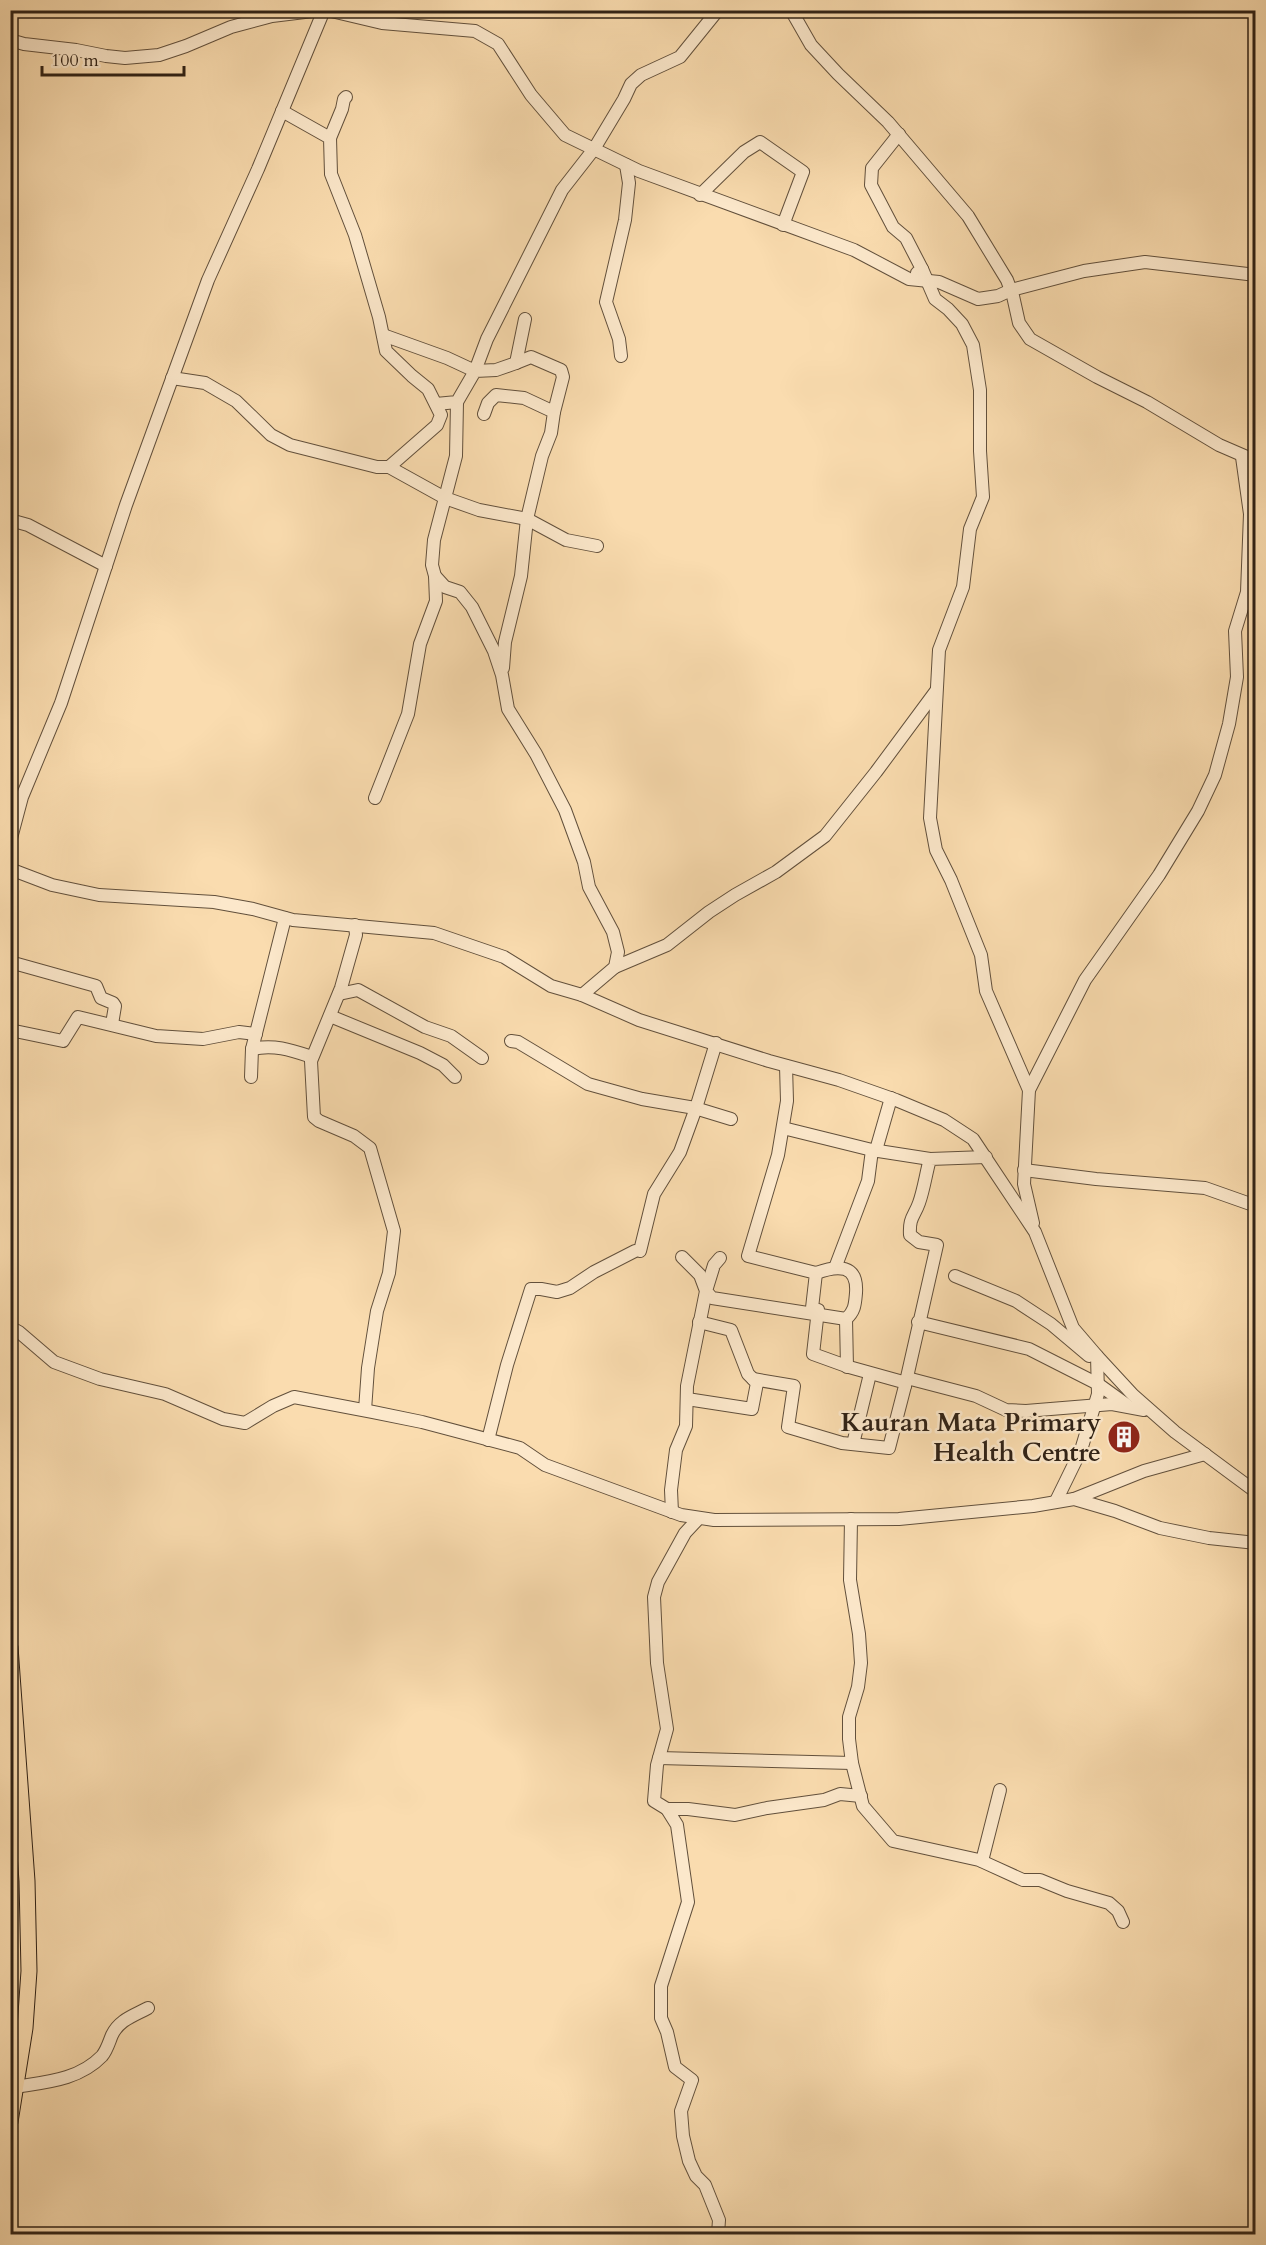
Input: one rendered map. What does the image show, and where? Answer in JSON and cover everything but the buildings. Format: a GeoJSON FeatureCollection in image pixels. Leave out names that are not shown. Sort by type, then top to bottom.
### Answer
{"type":"FeatureCollection","features":[{"type":"Feature","properties":{"kind":"main road"},"geometry":{"type":"LineString","coordinates":[[10,1647],[14,1761],[27,1881],[29,1971],[25,2028],[10,2122]]}},
{"type":"Feature","properties":{"kind":"street"},"geometry":{"type":"LineString","coordinates":[[10,40],[105,56],[125,58],[159,55],[231,27],[272,16],[324,10],[382,22],[475,32],[498,44],[531,95],[565,135],[626,165],[700,195],[854,250],[909,279],[924,275],[978,299],[998,296],[1011,290],[1084,271],[1145,262],[1256,275]]}},
{"type":"Feature","properties":{"kind":"street"},"geometry":{"type":"LineString","coordinates":[[10,842],[22,797],[61,703],[106,566],[208,280],[324,10]]}},
{"type":"Feature","properties":{"kind":"street"},"geometry":{"type":"LineString","coordinates":[[375,798],[408,714],[420,644],[436,601],[432,565],[434,540],[456,456],[457,402],[475,371],[487,339],[562,190],[594,148],[631,84],[641,75],[680,57],[718,10]]}},
{"type":"Feature","properties":{"kind":"street"},"geometry":{"type":"LineString","coordinates":[[791,10],[811,45],[898,134],[968,216],[1011,290],[1018,322],[1029,339],[1242,457],[1256,461]]}},
{"type":"Feature","properties":{"kind":"street"},"geometry":{"type":"LineString","coordinates":[[346,97],[330,138],[331,174],[356,235],[387,351],[428,389],[441,415],[437,425],[389,467]]}},
{"type":"Feature","properties":{"kind":"street"},"geometry":{"type":"LineString","coordinates":[[282,111],[330,138]]}},
{"type":"Feature","properties":{"kind":"street"},"geometry":{"type":"LineString","coordinates":[[898,134],[872,168],[871,185],[894,227],[906,238],[935,299],[962,324],[973,345],[980,390],[983,497],[970,529],[963,587],[939,650],[930,810],[936,850],[951,880],[981,955],[986,991],[1029,1090]]}},
{"type":"Feature","properties":{"kind":"street"},"geometry":{"type":"LineString","coordinates":[[700,195],[744,152],[760,142],[803,172],[783,225]]}},
{"type":"Feature","properties":{"kind":"street"},"geometry":{"type":"LineString","coordinates":[[621,356],[619,339],[606,302],[625,220],[629,183],[626,165]]}},
{"type":"Feature","properties":{"kind":"street"},"geometry":{"type":"LineString","coordinates":[[516,363],[525,319]]}},
{"type":"Feature","properties":{"kind":"street"},"geometry":{"type":"LineString","coordinates":[[383,335],[447,358],[475,371],[496,370],[531,357],[561,370],[563,377],[551,433],[542,456],[527,519],[521,576],[505,642],[502,675]]}},
{"type":"Feature","properties":{"kind":"street"},"geometry":{"type":"LineString","coordinates":[[172,378],[205,383],[236,401],[271,435],[290,445],[377,467],[389,467],[445,498],[479,510],[527,519],[566,540],[597,546]]}},
{"type":"Feature","properties":{"kind":"street"},"geometry":{"type":"LineString","coordinates":[[484,414],[488,403],[496,395],[525,398],[554,412]]}},
{"type":"Feature","properties":{"kind":"street"},"geometry":{"type":"LineString","coordinates":[[436,404],[457,402]]}},
{"type":"Feature","properties":{"kind":"street"},"geometry":{"type":"LineString","coordinates":[[1056,1501],[1081,1450],[1095,1404],[1098,1384],[1097,1360],[1073,1328],[1035,1232],[1024,1184],[1029,1090],[1085,980],[1159,875],[1198,811],[1215,775],[1229,724],[1237,677],[1235,631],[1247,592],[1250,514],[1242,457]]}},
{"type":"Feature","properties":{"kind":"street"},"geometry":{"type":"LineString","coordinates":[[10,520],[28,525],[106,566]]}},
{"type":"Feature","properties":{"kind":"street"},"geometry":{"type":"LineString","coordinates":[[435,576],[445,587],[460,592],[472,608],[494,651],[502,675],[508,709],[536,754],[564,810],[584,862],[589,887],[613,932],[618,952],[615,967]]}},
{"type":"Feature","properties":{"kind":"street"},"geometry":{"type":"LineString","coordinates":[[582,995],[615,967],[667,945],[709,912],[776,872],[825,836],[937,690]]}},
{"type":"Feature","properties":{"kind":"street"},"geometry":{"type":"LineString","coordinates":[[10,869],[52,885],[99,895],[214,902],[285,918],[434,933],[474,945],[504,957],[551,986],[582,995],[639,1020],[786,1066],[839,1080],[944,1120],[973,1139],[1035,1232]]}},
{"type":"Feature","properties":{"kind":"street"},"geometry":{"type":"LineString","coordinates":[[251,1077],[252,1049],[285,918]]}},
{"type":"Feature","properties":{"kind":"street"},"geometry":{"type":"LineString","coordinates":[[355,925],[356,935],[339,994],[311,1061],[314,1117],[354,1136],[370,1149],[394,1232],[389,1273],[377,1311],[373,1334],[365,1410]]}},
{"type":"Feature","properties":{"kind":"street"},"geometry":{"type":"LineString","coordinates":[[10,962],[96,986],[101,998],[115,1006],[112,1024]]}},
{"type":"Feature","properties":{"kind":"street"},"geometry":{"type":"LineString","coordinates":[[339,994],[358,990],[425,1026],[451,1036],[482,1058]]}},
{"type":"Feature","properties":{"kind":"street"},"geometry":{"type":"LineString","coordinates":[[330,1016],[420,1053],[444,1065],[455,1077]]}},
{"type":"Feature","properties":{"kind":"street"},"geometry":{"type":"LineString","coordinates":[[10,1030],[63,1041],[78,1017],[156,1036],[202,1038],[239,1032],[256,1034]]}},
{"type":"Feature","properties":{"kind":"street"},"geometry":{"type":"LineString","coordinates":[[511,1041],[518,1042],[588,1084],[642,1099],[696,1108],[731,1119]]}},
{"type":"Feature","properties":{"kind":"street"},"geometry":{"type":"LineString","coordinates":[[488,1440],[507,1365],[531,1289],[556,1292],[570,1288],[594,1272],[637,1251],[654,1194],[680,1152],[716,1043]]}},
{"type":"Feature","properties":{"kind":"street"},"geometry":{"type":"LineString","coordinates":[[252,1049],[265,1046],[284,1047],[312,1057]]}},
{"type":"Feature","properties":{"kind":"street"},"geometry":{"type":"LineString","coordinates":[[786,1066],[787,1101],[778,1155],[748,1256],[816,1273],[841,1268],[854,1274],[857,1280],[854,1312],[846,1319]]}},
{"type":"Feature","properties":{"kind":"street"},"geometry":{"type":"LineString","coordinates":[[835,1268],[868,1181],[874,1150],[891,1098]]}},
{"type":"Feature","properties":{"kind":"street"},"geometry":{"type":"LineString","coordinates":[[783,1128],[874,1150],[930,1159],[986,1157]]}},
{"type":"Feature","properties":{"kind":"street"},"geometry":{"type":"LineString","coordinates":[[753,1378],[794,1386],[788,1427],[842,1443],[889,1448],[937,1245],[919,1242],[910,1235],[909,1224],[919,1205],[930,1159]]}},
{"type":"Feature","properties":{"kind":"street"},"geometry":{"type":"LineString","coordinates":[[1024,1170],[1096,1179],[1205,1188],[1256,1206]]}},
{"type":"Feature","properties":{"kind":"street"},"geometry":{"type":"LineString","coordinates":[[682,1257],[699,1275],[712,1298],[846,1319]]}},
{"type":"Feature","properties":{"kind":"street"},"geometry":{"type":"LineString","coordinates":[[672,1512],[671,1490],[676,1450],[686,1426],[687,1386],[699,1322],[714,1266],[720,1258]]}},
{"type":"Feature","properties":{"kind":"street"},"geometry":{"type":"LineString","coordinates":[[816,1273],[812,1308],[818,1310],[818,1314],[813,1354],[870,1374],[976,1396],[1006,1410],[1026,1411],[1095,1404],[1112,1404],[1144,1410],[1146,1407]]}},
{"type":"Feature","properties":{"kind":"street"},"geometry":{"type":"LineString","coordinates":[[955,1276],[1016,1300],[1051,1324],[1097,1360],[1175,1432],[1256,1492]]}},
{"type":"Feature","properties":{"kind":"street"},"geometry":{"type":"LineString","coordinates":[[846,1319],[847,1367]]}},
{"type":"Feature","properties":{"kind":"street"},"geometry":{"type":"LineString","coordinates":[[687,1399],[752,1409],[757,1383],[748,1374],[732,1330],[699,1322]]}},
{"type":"Feature","properties":{"kind":"street"},"geometry":{"type":"LineString","coordinates":[[918,1322],[1029,1349],[1098,1384],[1132,1409]]}},
{"type":"Feature","properties":{"kind":"street"},"geometry":{"type":"LineString","coordinates":[[10,1327],[54,1362],[100,1379],[165,1394],[223,1419],[245,1423],[273,1406],[294,1397],[365,1410],[422,1422],[520,1448],[545,1465],[672,1512],[699,1518],[724,1520],[899,1519],[1074,1500],[1115,1511],[1160,1528],[1209,1538],[1256,1543]]}},
{"type":"Feature","properties":{"kind":"street"},"geometry":{"type":"LineString","coordinates":[[853,1444],[870,1374]]}},
{"type":"Feature","properties":{"kind":"street"},"geometry":{"type":"LineString","coordinates":[[1074,1500],[1144,1471],[1205,1454]]}},
{"type":"Feature","properties":{"kind":"street"},"geometry":{"type":"LineString","coordinates":[[699,1518],[685,1533],[658,1582],[654,1597],[657,1663],[667,1730],[659,1758],[654,1801],[667,1809],[677,1825],[688,1902],[661,1986],[661,2018],[667,2032],[675,2067],[692,2080],[681,2111],[683,2136],[689,2161],[696,2176],[705,2185],[719,2220],[718,2235]]}},
{"type":"Feature","properties":{"kind":"street"},"geometry":{"type":"LineString","coordinates":[[851,1520],[850,1580],[859,1634],[861,1663],[858,1687],[849,1717],[852,1763],[863,1806],[893,1841],[982,1862],[1023,1880],[1040,1880],[1067,1891],[1109,1903],[1118,1911],[1123,1922]]}},
{"type":"Feature","properties":{"kind":"street"},"geometry":{"type":"LineString","coordinates":[[659,1758],[852,1763]]}},
{"type":"Feature","properties":{"kind":"street"},"geometry":{"type":"LineString","coordinates":[[982,1862],[1000,1790]]}},
{"type":"Feature","properties":{"kind":"street"},"geometry":{"type":"LineString","coordinates":[[667,1809],[688,1809],[735,1815],[825,1800],[840,1794],[861,1796]]}},
{"type":"Feature","properties":{"kind":"street"},"geometry":{"type":"LineString","coordinates":[[15,2087],[66,2078],[88,2068],[104,2054],[113,2033],[122,2021],[148,2008]]}},
{"type":"Feature","properties":{"kind":"place","name":"Kauran Mata Primary Health Centre"},"geometry":{"type":"Point","coordinates":[1124,1437]}}]}
